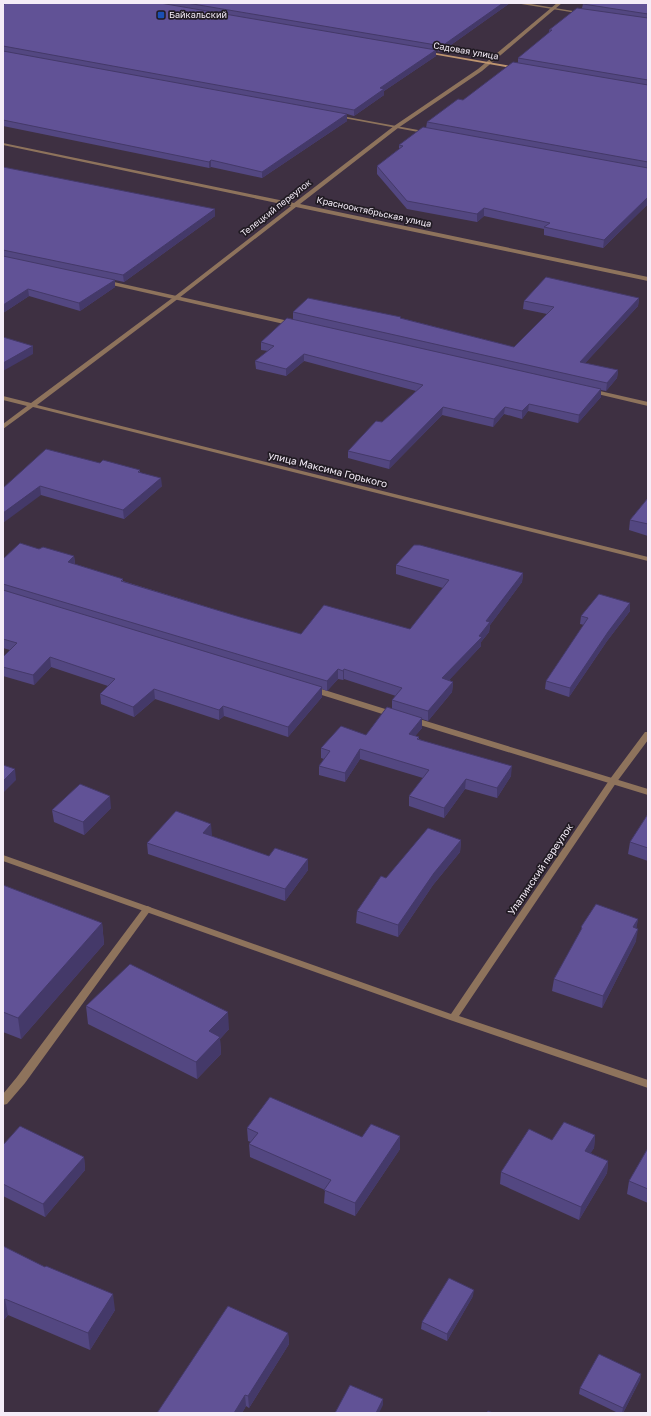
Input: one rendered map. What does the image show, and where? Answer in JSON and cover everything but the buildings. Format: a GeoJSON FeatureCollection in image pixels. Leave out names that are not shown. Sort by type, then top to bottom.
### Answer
{"type":"FeatureCollection","features":[{"type":"Feature","properties":{"kind":"main road","name":"Садовая улица"},"geometry":{"type":"LineString","coordinates":[[419,51],[519,68]]}},
{"type":"Feature","properties":{"kind":"street"},"geometry":{"type":"LineString","coordinates":[[517,3],[589,14]]}},
{"type":"Feature","properties":{"kind":"street","name":"Телецкий переулок"},"geometry":{"type":"LineString","coordinates":[[3,427],[34,406],[177,297],[396,127],[489,63],[552,8],[560,3]]}},
{"type":"Feature","properties":{"kind":"street"},"geometry":{"type":"LineString","coordinates":[[333,115],[434,134]]}},
{"type":"Feature","properties":{"kind":"street","name":"Краснооктябрьская улица"},"geometry":{"type":"LineString","coordinates":[[3,144],[648,279]]}},
{"type":"Feature","properties":{"kind":"street"},"geometry":{"type":"LineString","coordinates":[[101,281],[300,325]]}},
{"type":"Feature","properties":{"kind":"street"},"geometry":{"type":"LineString","coordinates":[[586,390],[648,404]]}},
{"type":"Feature","properties":{"kind":"street","name":"улица Максима Горького"},"geometry":{"type":"LineString","coordinates":[[3,398],[648,560]]}},
{"type":"Feature","properties":{"kind":"street"},"geometry":{"type":"LineString","coordinates":[[300,686],[648,792]]}},
{"type":"Feature","properties":{"kind":"street","name":"Улалинский переулок"},"geometry":{"type":"LineString","coordinates":[[453,1018],[613,781],[648,734]]}},
{"type":"Feature","properties":{"kind":"street"},"geometry":{"type":"LineString","coordinates":[[3,858],[453,1018],[648,1084]]}},
{"type":"Feature","properties":{"kind":"street"},"geometry":{"type":"LineString","coordinates":[[3,1101],[147,909]]}},
{"type":"Feature","properties":{"kind":"place","name":"Байкальский"},"geometry":{"type":"Point","coordinates":[161,15]}}]}
